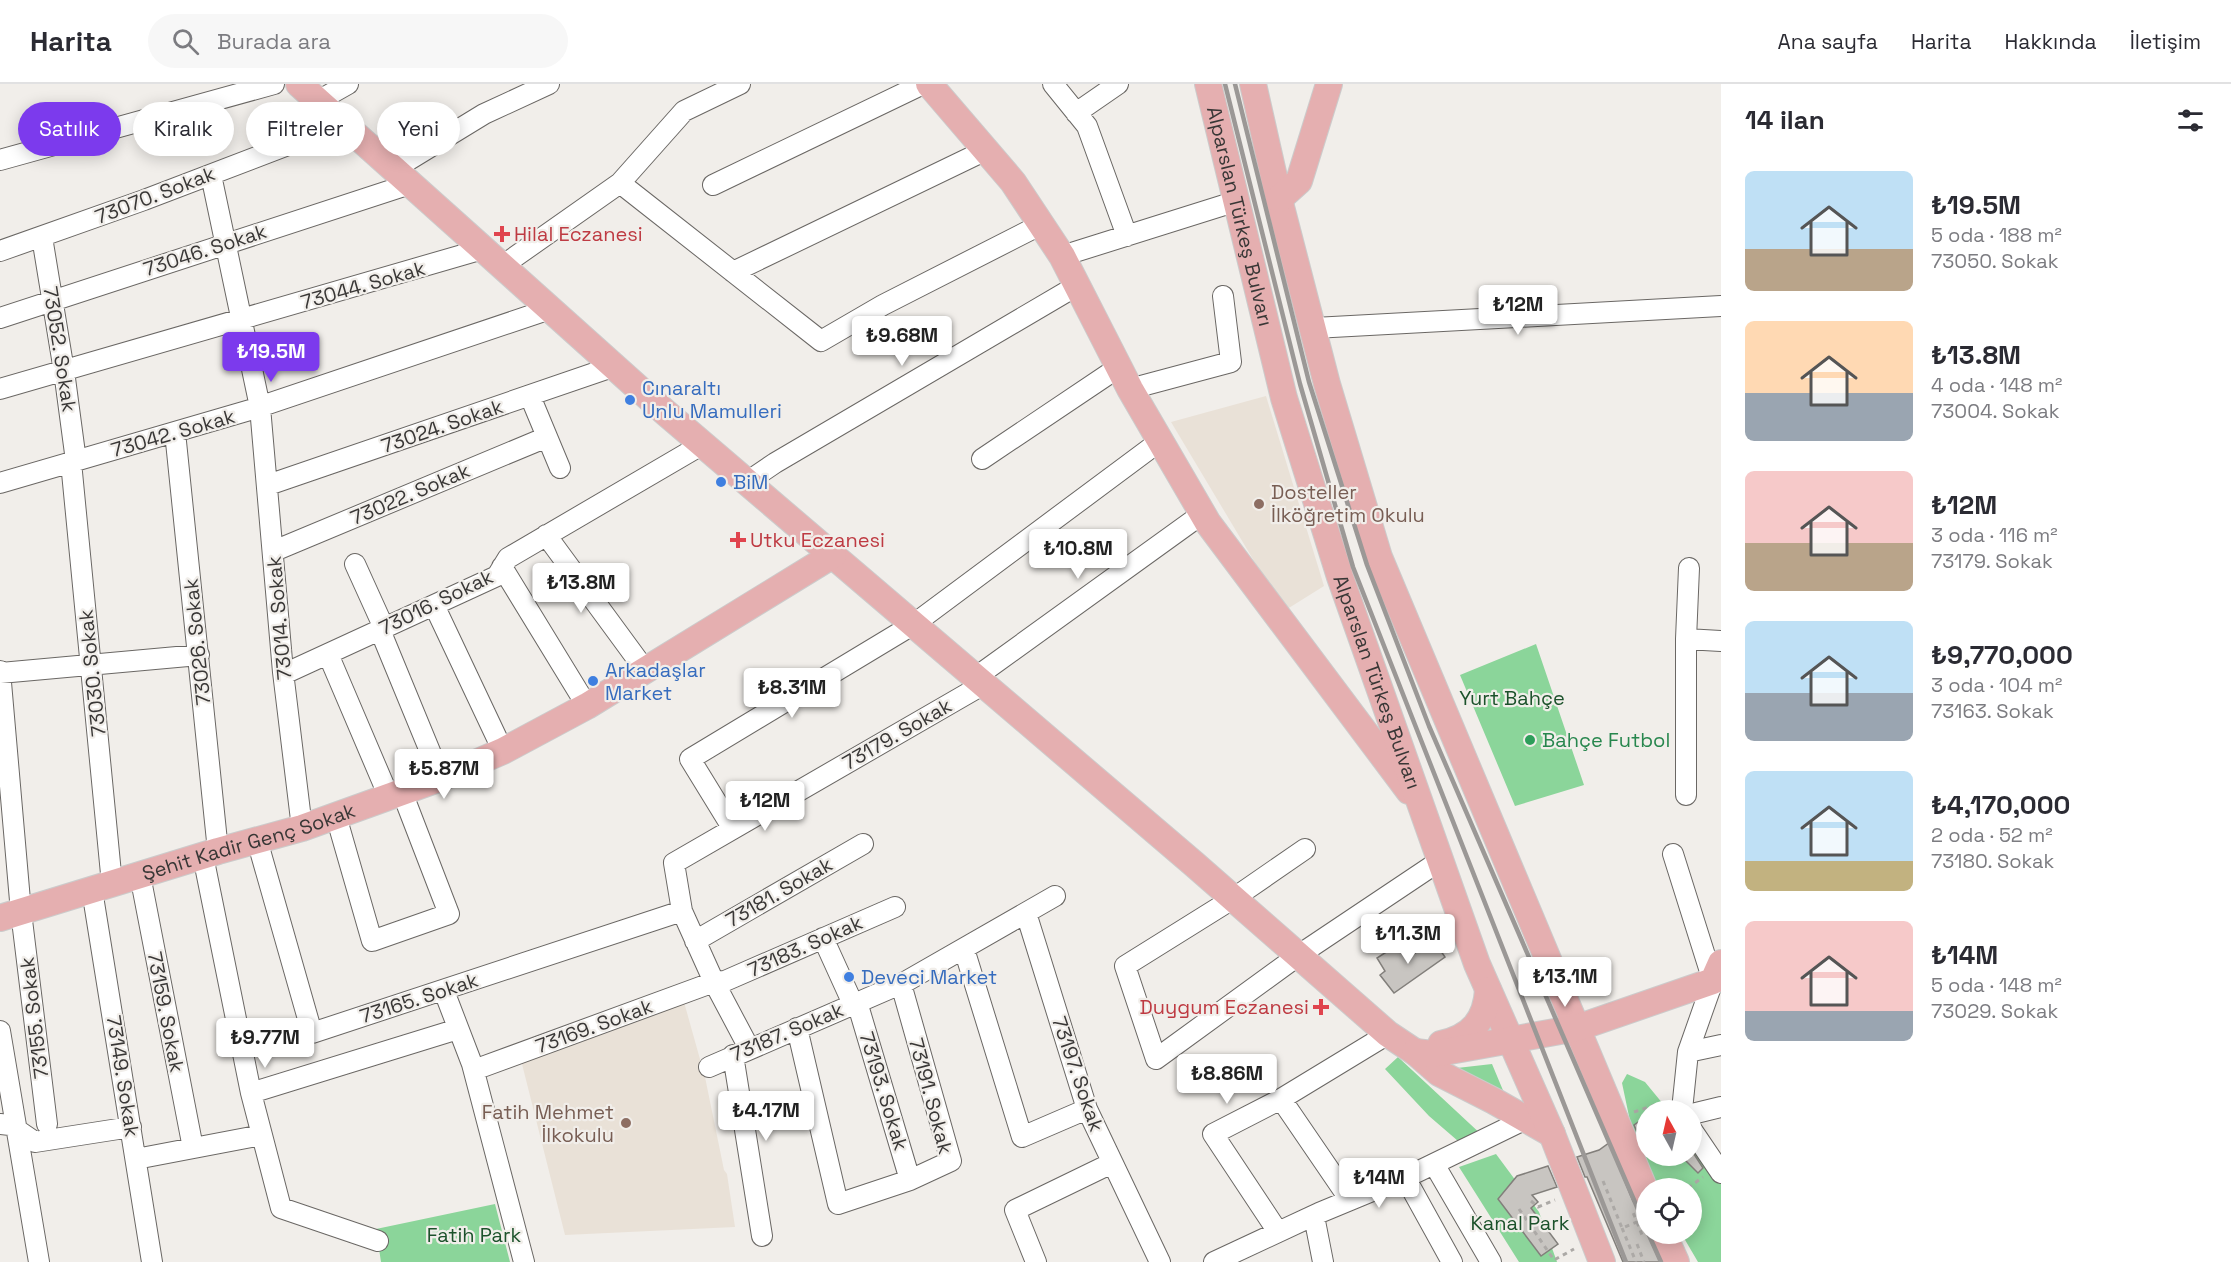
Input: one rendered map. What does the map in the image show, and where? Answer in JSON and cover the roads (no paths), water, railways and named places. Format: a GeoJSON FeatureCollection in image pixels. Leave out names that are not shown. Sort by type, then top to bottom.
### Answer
{"type":"FeatureCollection","features":[{"type":"Feature","properties":{"kind":"main road"},"geometry":{"type":"LineString","coordinates":[[298,84],[318,101]]}},
{"type":"Feature","properties":{"kind":"main road"},"geometry":{"type":"LineString","coordinates":[[929,84],[1013,182],[1042,224],[1062,256],[1125,378],[1202,514],[1422,808]]}},
{"type":"Feature","properties":{"kind":"main road","name":"Alparslan Türkeş Bulvarı"},"geometry":{"type":"LineString","coordinates":[[1208,84],[1284,398],[1340,576],[1488,990],[1552,1134],[1598,1251]]}},
{"type":"Feature","properties":{"kind":"main road"},"geometry":{"type":"LineString","coordinates":[[1253,84],[1279,199],[1327,384],[1379,557],[1577,1028],[1636,1193]]}},
{"type":"Feature","properties":{"kind":"main road"},"geometry":{"type":"LineString","coordinates":[[1279,199],[1299,181],[1329,84]]}},
{"type":"Feature","properties":{"kind":"main road"},"geometry":{"type":"LineString","coordinates":[[365,144],[703,444],[1234,898],[1388,1034],[1415,1052],[1439,1073],[1552,1134]]}},
{"type":"Feature","properties":{"kind":"main road","name":"Şehit Kadir Genç Sokak"},"geometry":{"type":"LineString","coordinates":[[11,915],[210,853],[302,828],[441,778],[503,751],[587,706],[832,555]]}},
{"type":"Feature","properties":{"kind":"main road"},"geometry":{"type":"LineString","coordinates":[[1415,1052],[1433,1054],[1577,1028],[1717,972]]}},
{"type":"Feature","properties":{"kind":"main road"},"geometry":{"type":"LineString","coordinates":[[1415,1052],[1452,1042],[1476,1026],[1487,1008],[1488,990]]}},
{"type":"Feature","properties":{"kind":"main road"},"geometry":{"type":"LineString","coordinates":[[1659,1244],[1676,1262]]}},
{"type":"Feature","properties":{"kind":"street"},"geometry":{"type":"LineString","coordinates":[[0,160],[274,84]]}},
{"type":"Feature","properties":{"kind":"street"},"geometry":{"type":"LineString","coordinates":[[318,101],[348,84]]}},
{"type":"Feature","properties":{"kind":"street","name":"73046. Sokak"},"geometry":{"type":"LineString","coordinates":[[0,318],[225,243],[402,177],[484,114],[549,84]]}},
{"type":"Feature","properties":{"kind":"street"},"geometry":{"type":"LineString","coordinates":[[502,266],[620,183],[684,111],[740,84]]}},
{"type":"Feature","properties":{"kind":"street"},"geometry":{"type":"LineString","coordinates":[[713,185],[923,84]]}},
{"type":"Feature","properties":{"kind":"street"},"geometry":{"type":"LineString","coordinates":[[1053,84],[1087,126],[1127,236]]}},
{"type":"Feature","properties":{"kind":"street"},"geometry":{"type":"LineString","coordinates":[[1076,113],[1118,84]]}},
{"type":"Feature","properties":{"kind":"street"},"geometry":{"type":"LineString","coordinates":[[733,272],[986,150]]}},
{"type":"Feature","properties":{"kind":"street","name":"73070. Sokak"},"geometry":{"type":"LineString","coordinates":[[0,251],[260,156]]}},
{"type":"Feature","properties":{"kind":"street","name":"73014. Sokak"},"geometry":{"type":"LineString","coordinates":[[211,175],[260,407],[284,674],[302,828]]}},
{"type":"Feature","properties":{"kind":"street"},"geometry":{"type":"LineString","coordinates":[[620,183],[821,341],[883,305],[1042,224]]}},
{"type":"Feature","properties":{"kind":"street"},"geometry":{"type":"LineString","coordinates":[[1062,256],[1237,201]]}},
{"type":"Feature","properties":{"kind":"street","name":"73052. Sokak"},"geometry":{"type":"LineString","coordinates":[[42,237],[64,371],[73,462]]}},
{"type":"Feature","properties":{"kind":"street","name":"73044. Sokak"},"geometry":{"type":"LineString","coordinates":[[0,389],[483,249]]}},
{"type":"Feature","properties":{"kind":"street"},"geometry":{"type":"LineString","coordinates":[[747,482],[775,463],[1078,285]]}},
{"type":"Feature","properties":{"kind":"street"},"geometry":{"type":"LineString","coordinates":[[982,459],[1125,378],[1231,362],[1224,296]]}},
{"type":"Feature","properties":{"kind":"street"},"geometry":{"type":"LineString","coordinates":[[1314,328],[1721,306]]}},
{"type":"Feature","properties":{"kind":"street","name":"73042. Sokak"},"geometry":{"type":"LineString","coordinates":[[0,483],[260,407],[550,309]]}},
{"type":"Feature","properties":{"kind":"street","name":"73024. Sokak"},"geometry":{"type":"LineString","coordinates":[[268,485],[615,366]]}},
{"type":"Feature","properties":{"kind":"street"},"geometry":{"type":"LineString","coordinates":[[530,396],[561,468]]}},
{"type":"Feature","properties":{"kind":"street","name":"73026. Sokak"},"geometry":{"type":"LineString","coordinates":[[175,432],[199,655],[210,853],[251,1093],[281,1208],[378,1241]]}},
{"type":"Feature","properties":{"kind":"street","name":"73022. Sokak"},"geometry":{"type":"LineString","coordinates":[[274,551],[547,437]]}},
{"type":"Feature","properties":{"kind":"street"},"geometry":{"type":"LineString","coordinates":[[733,829],[690,759],[914,624],[1160,441]]}},
{"type":"Feature","properties":{"kind":"street","name":"73016. Sokak"},"geometry":{"type":"LineString","coordinates":[[284,674],[497,576],[508,558],[703,444]]}},
{"type":"Feature","properties":{"kind":"street","name":"73030. Sokak"},"geometry":{"type":"LineString","coordinates":[[73,462],[92,665],[102,887]]}},
{"type":"Feature","properties":{"kind":"street","name":"73179. Sokak"},"geometry":{"type":"LineString","coordinates":[[762,1236],[741,1051],[714,982],[682,911],[674,863],[980,681],[1202,514]]}},
{"type":"Feature","properties":{"kind":"street"},"geometry":{"type":"LineString","coordinates":[[546,535],[645,670]]}},
{"type":"Feature","properties":{"kind":"street"},"geometry":{"type":"LineString","coordinates":[[356,564],[441,778]]}},
{"type":"Feature","properties":{"kind":"street"},"geometry":{"type":"LineString","coordinates":[[502,567],[587,706]]}},
{"type":"Feature","properties":{"kind":"street"},"geometry":{"type":"LineString","coordinates":[[1686,795],[1686,639],[1689,568]]}},
{"type":"Feature","properties":{"kind":"street"},"geometry":{"type":"LineString","coordinates":[[434,605],[503,751]]}},
{"type":"Feature","properties":{"kind":"street"},"geometry":{"type":"LineString","coordinates":[[1686,639],[1721,641]]}},
{"type":"Feature","properties":{"kind":"street"},"geometry":{"type":"LineString","coordinates":[[328,654],[449,914],[372,940],[336,816]]}},
{"type":"Feature","properties":{"kind":"street"},"geometry":{"type":"LineString","coordinates":[[0,672],[199,655]]}},
{"type":"Feature","properties":{"kind":"street","name":"73155. Sokak"},"geometry":{"type":"LineString","coordinates":[[0,672],[11,915],[47,1124]]}},
{"type":"Feature","properties":{"kind":"street","name":"73165. Sokak"},"geometry":{"type":"LineString","coordinates":[[257,840],[312,1033],[682,911]]}},
{"type":"Feature","properties":{"kind":"street","name":"73181. Sokak"},"geometry":{"type":"LineString","coordinates":[[695,941],[863,844]]}},
{"type":"Feature","properties":{"kind":"street"},"geometry":{"type":"LineString","coordinates":[[1305,849],[1234,898],[1125,966],[1156,1059],[1299,955],[1441,860]]}},
{"type":"Feature","properties":{"kind":"street"},"geometry":{"type":"LineString","coordinates":[[1673,854],[1717,972],[1688,1052],[1682,1100]]}},
{"type":"Feature","properties":{"kind":"street","name":"73159. Sokak"},"geometry":{"type":"LineString","coordinates":[[140,875],[193,1148]]}},
{"type":"Feature","properties":{"kind":"street","name":"73149. Sokak"},"geometry":{"type":"LineString","coordinates":[[102,887],[131,1127],[152,1262]]}},
{"type":"Feature","properties":{"kind":"street","name":"73187. Sokak"},"geometry":{"type":"LineString","coordinates":[[709,1067],[741,1051],[901,984],[1055,896]]}},
{"type":"Feature","properties":{"kind":"street","name":"73183. Sokak"},"geometry":{"type":"LineString","coordinates":[[714,982],[724,981],[895,907]]}},
{"type":"Feature","properties":{"kind":"street","name":"73197. Sokak"},"geometry":{"type":"LineString","coordinates":[[1026,913],[1087,1109],[1160,1262]]}},
{"type":"Feature","properties":{"kind":"street","name":"73193. Sokak"},"geometry":{"type":"LineString","coordinates":[[823,938],[855,1003],[910,1180]]}},
{"type":"Feature","properties":{"kind":"street"},"geometry":{"type":"LineString","coordinates":[[964,949],[1022,1137],[1087,1109]]}},
{"type":"Feature","properties":{"kind":"street","name":"73169. Sokak"},"geometry":{"type":"LineString","coordinates":[[474,1070],[714,982]]}},
{"type":"Feature","properties":{"kind":"street","name":"73191. Sokak"},"geometry":{"type":"LineString","coordinates":[[797,1028],[838,1204],[910,1180],[951,1161],[901,984]]}},
{"type":"Feature","properties":{"kind":"street"},"geometry":{"type":"LineString","coordinates":[[444,991],[474,1070],[524,1262]]}},
{"type":"Feature","properties":{"kind":"street"},"geometry":{"type":"LineString","coordinates":[[251,1093],[458,1029]]}},
{"type":"Feature","properties":{"kind":"street"},"geometry":{"type":"LineString","coordinates":[[0,1030],[8,1126],[39,1262]]}},
{"type":"Feature","properties":{"kind":"street"},"geometry":{"type":"LineString","coordinates":[[1278,1232],[1213,1134],[1281,1099],[1388,1034]]}},
{"type":"Feature","properties":{"kind":"street"},"geometry":{"type":"LineString","coordinates":[[1688,1052],[1721,1045]]}},
{"type":"Feature","properties":{"kind":"street"},"geometry":{"type":"LineString","coordinates":[[1281,1099],[1350,1200]]}},
{"type":"Feature","properties":{"kind":"street"},"geometry":{"type":"LineString","coordinates":[[1702,1112],[1721,1107]]}},
{"type":"Feature","properties":{"kind":"street"},"geometry":{"type":"LineString","coordinates":[[1214,1262],[1434,1164],[1526,1119]]}},
{"type":"Feature","properties":{"kind":"street"},"geometry":{"type":"LineString","coordinates":[[8,1126],[36,1142],[131,1127]]}},
{"type":"Feature","properties":{"kind":"street"},"geometry":{"type":"LineString","coordinates":[[136,1159],[262,1135]]}},
{"type":"Feature","properties":{"kind":"street"},"geometry":{"type":"LineString","coordinates":[[1702,1145],[1721,1173]]}},
{"type":"Feature","properties":{"kind":"street"},"geometry":{"type":"LineString","coordinates":[[1036,1262],[1015,1210],[1113,1163]]}},
{"type":"Feature","properties":{"kind":"street"},"geometry":{"type":"LineString","coordinates":[[1434,1164],[1491,1262]]}},
{"type":"Feature","properties":{"kind":"street"},"geometry":{"type":"LineString","coordinates":[[1405,1177],[1452,1262]]}},
{"type":"Feature","properties":{"kind":"street"},"geometry":{"type":"LineString","coordinates":[[1314,1216],[1323,1262]]}},
{"type":"Feature","properties":{"kind":"railway"},"geometry":{"type":"LineString","coordinates":[[1225,84],[1300,384],[1353,567],[1626,1262]]}},
{"type":"Feature","properties":{"kind":"railway"},"geometry":{"type":"LineString","coordinates":[[1235,84],[1309,382],[1367,565],[1429,726],[1636,1205]]}},
{"type":"Feature","properties":{"kind":"railway"},"geometry":{"type":"LineString","coordinates":[[1653,1244],[1661,1262]]}},
{"type":"Feature","properties":{"kind":"place","name":"Hilal Eczanesi"},"geometry":{"type":"Point","coordinates":[502,234]}},
{"type":"Feature","properties":{"kind":"place","name":"Cınaraltı Unlu Mamulleri"},"geometry":{"type":"Point","coordinates":[630,400]}},
{"type":"Feature","properties":{"kind":"place","name":"BiM"},"geometry":{"type":"Point","coordinates":[721,482]}},
{"type":"Feature","properties":{"kind":"place","name":"Dosteller İlköğretim Okulu"},"geometry":{"type":"Point","coordinates":[1259,504]}},
{"type":"Feature","properties":{"kind":"place","name":"Utku Eczanesi"},"geometry":{"type":"Point","coordinates":[738,540]}},
{"type":"Feature","properties":{"kind":"place","name":"Arkadaşlar Market"},"geometry":{"type":"Point","coordinates":[593,681]}},
{"type":"Feature","properties":{"kind":"place","name":"Bahçe Futbol"},"geometry":{"type":"Point","coordinates":[1530,740]}},
{"type":"Feature","properties":{"kind":"place","name":"Deveci Market"},"geometry":{"type":"Point","coordinates":[849,977]}},
{"type":"Feature","properties":{"kind":"place","name":"Duygum Eczanesi"},"geometry":{"type":"Point","coordinates":[1321,1007]}},
{"type":"Feature","properties":{"kind":"place","name":"Fatih Mehmet İlkokulu"},"geometry":{"type":"Point","coordinates":[626,1123]}},
{"type":"Feature","properties":{"kind":"park label","name":"Yurt Bahçe"},"geometry":{"type":"Point","coordinates":[1512,698]}},
{"type":"Feature","properties":{"kind":"park label","name":"Kanal Park"},"geometry":{"type":"Point","coordinates":[1520,1223]}},
{"type":"Feature","properties":{"kind":"park label","name":"Fatih Park"},"geometry":{"type":"Point","coordinates":[474,1235]}}]}
